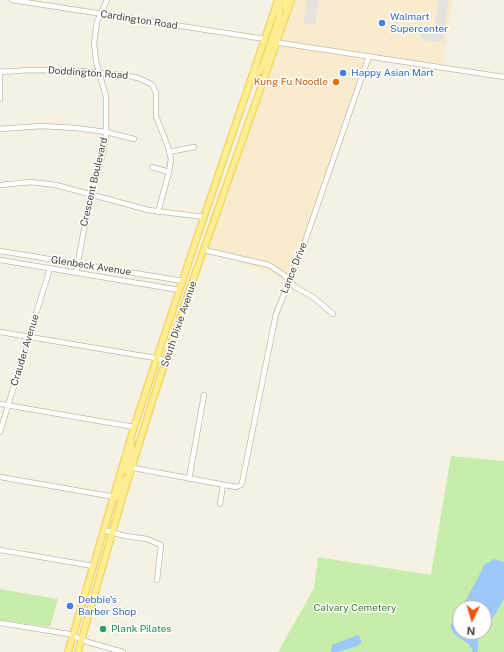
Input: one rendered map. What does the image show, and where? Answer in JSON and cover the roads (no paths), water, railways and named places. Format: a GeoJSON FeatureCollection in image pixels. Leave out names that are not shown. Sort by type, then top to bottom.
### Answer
{"type":"FeatureCollection","features":[{"type":"Feature","properties":{"kind":"main road","name":"South Dixie Avenue"},"geometry":{"type":"LineString","coordinates":[[68,652],[92,566],[114,499],[134,427],[156,358],[279,0]]}},
{"type":"Feature","properties":{"kind":"main road"},"geometry":{"type":"LineString","coordinates":[[252,76],[259,72],[274,42],[280,13],[279,0]]}},
{"type":"Feature","properties":{"kind":"main road"},"geometry":{"type":"LineString","coordinates":[[285,0],[286,13]]}},
{"type":"Feature","properties":{"kind":"main road","name":"South Dixie Avenue"},"geometry":{"type":"LineString","coordinates":[[78,652],[113,532],[130,467],[274,42],[291,0]]}},
{"type":"Feature","properties":{"kind":"main road"},"geometry":{"type":"LineString","coordinates":[[114,499],[121,490],[130,467],[132,451],[131,438]]}},
{"type":"Feature","properties":{"kind":"street","name":"Cardington Road"},"geometry":{"type":"LineString","coordinates":[[12,0],[265,40]]}},
{"type":"Feature","properties":{"kind":"street","name":"Crescent Boulevard"},"geometry":{"type":"LineString","coordinates":[[76,273],[91,193],[101,160],[106,132],[106,97],[99,72],[94,43],[95,29],[107,0]]}},
{"type":"Feature","properties":{"kind":"street"},"geometry":{"type":"LineString","coordinates":[[274,42],[504,77]]}},
{"type":"Feature","properties":{"kind":"street","name":"Lance Drive"},"geometry":{"type":"LineString","coordinates":[[222,485],[236,487],[241,486],[279,305],[301,253],[369,56]]}},
{"type":"Feature","properties":{"kind":"street","name":"Doddington Road"},"geometry":{"type":"LineString","coordinates":[[0,71],[58,70],[99,72],[138,78],[147,81],[153,86],[156,94],[156,116],[171,159],[158,212]]}},
{"type":"Feature","properties":{"kind":"street"},"geometry":{"type":"LineString","coordinates":[[0,71],[0,99]]}},
{"type":"Feature","properties":{"kind":"street"},"geometry":{"type":"LineString","coordinates":[[0,128],[62,126],[106,132],[134,139]]}},
{"type":"Feature","properties":{"kind":"street"},"geometry":{"type":"LineString","coordinates":[[169,152],[194,147]]}},
{"type":"Feature","properties":{"kind":"street"},"geometry":{"type":"LineString","coordinates":[[152,167],[169,172]]}},
{"type":"Feature","properties":{"kind":"street"},"geometry":{"type":"LineString","coordinates":[[0,185],[18,182],[40,182],[91,193],[131,206],[158,212],[204,217]]}},
{"type":"Feature","properties":{"kind":"street"},"geometry":{"type":"LineString","coordinates":[[204,250],[269,265],[280,271],[295,287],[313,298],[333,314]]}},
{"type":"Feature","properties":{"kind":"street","name":"Glenbeck Avenue"},"geometry":{"type":"LineString","coordinates":[[0,251],[182,281]]}},
{"type":"Feature","properties":{"kind":"street","name":"Glenbeck Avenue"},"geometry":{"type":"LineString","coordinates":[[0,260],[179,290]]}},
{"type":"Feature","properties":{"kind":"street","name":"Crauder Avenue"},"geometry":{"type":"LineString","coordinates":[[0,432],[50,268]]}},
{"type":"Feature","properties":{"kind":"street"},"geometry":{"type":"LineString","coordinates":[[0,332],[166,360]]}},
{"type":"Feature","properties":{"kind":"street"},"geometry":{"type":"LineString","coordinates":[[189,479],[204,395]]}},
{"type":"Feature","properties":{"kind":"street"},"geometry":{"type":"LineString","coordinates":[[0,404],[134,427]]}},
{"type":"Feature","properties":{"kind":"street"},"geometry":{"type":"LineString","coordinates":[[130,467],[222,485],[220,504]]}},
{"type":"Feature","properties":{"kind":"street"},"geometry":{"type":"LineString","coordinates":[[0,477],[114,499]]}},
{"type":"Feature","properties":{"kind":"street"},"geometry":{"type":"LineString","coordinates":[[104,530],[125,536],[147,539],[161,545],[157,580]]}},
{"type":"Feature","properties":{"kind":"street"},"geometry":{"type":"LineString","coordinates":[[0,550],[92,566]]}},
{"type":"Feature","properties":{"kind":"street"},"geometry":{"type":"LineString","coordinates":[[0,623],[72,636],[122,652]]}},
{"type":"Feature","properties":{"kind":"water"},"geometry":{"type":"Polygon","coordinates":[[[494,559],[504,562],[504,599],[492,619],[492,600],[466,600],[484,565],[494,559]]]}},
{"type":"Feature","properties":{"kind":"water"},"geometry":{"type":"Polygon","coordinates":[[[358,635],[362,642],[357,646],[338,652],[331,652],[332,645],[358,635]]]}},
{"type":"Feature","properties":{"kind":"water"},"geometry":{"type":"Polygon","coordinates":[[[463,640],[478,640],[478,652],[473,652],[469,644],[463,640]]]}},
{"type":"Feature","properties":{"kind":"place","name":"Walmart Supercenter"},"geometry":{"type":"Point","coordinates":[382,23]}},
{"type":"Feature","properties":{"kind":"place","name":"Happy Asian Mart"},"geometry":{"type":"Point","coordinates":[343,73]}},
{"type":"Feature","properties":{"kind":"place","name":"Kung Fu Noodle"},"geometry":{"type":"Point","coordinates":[336,82]}},
{"type":"Feature","properties":{"kind":"place","name":"Debbie's Barber Shop"},"geometry":{"type":"Point","coordinates":[70,606]}},
{"type":"Feature","properties":{"kind":"place","name":"Plank Pilates"},"geometry":{"type":"Point","coordinates":[103,629]}},
{"type":"Feature","properties":{"kind":"park label","name":"Calvary Cemetery"},"geometry":{"type":"Point","coordinates":[355,608]}}]}
